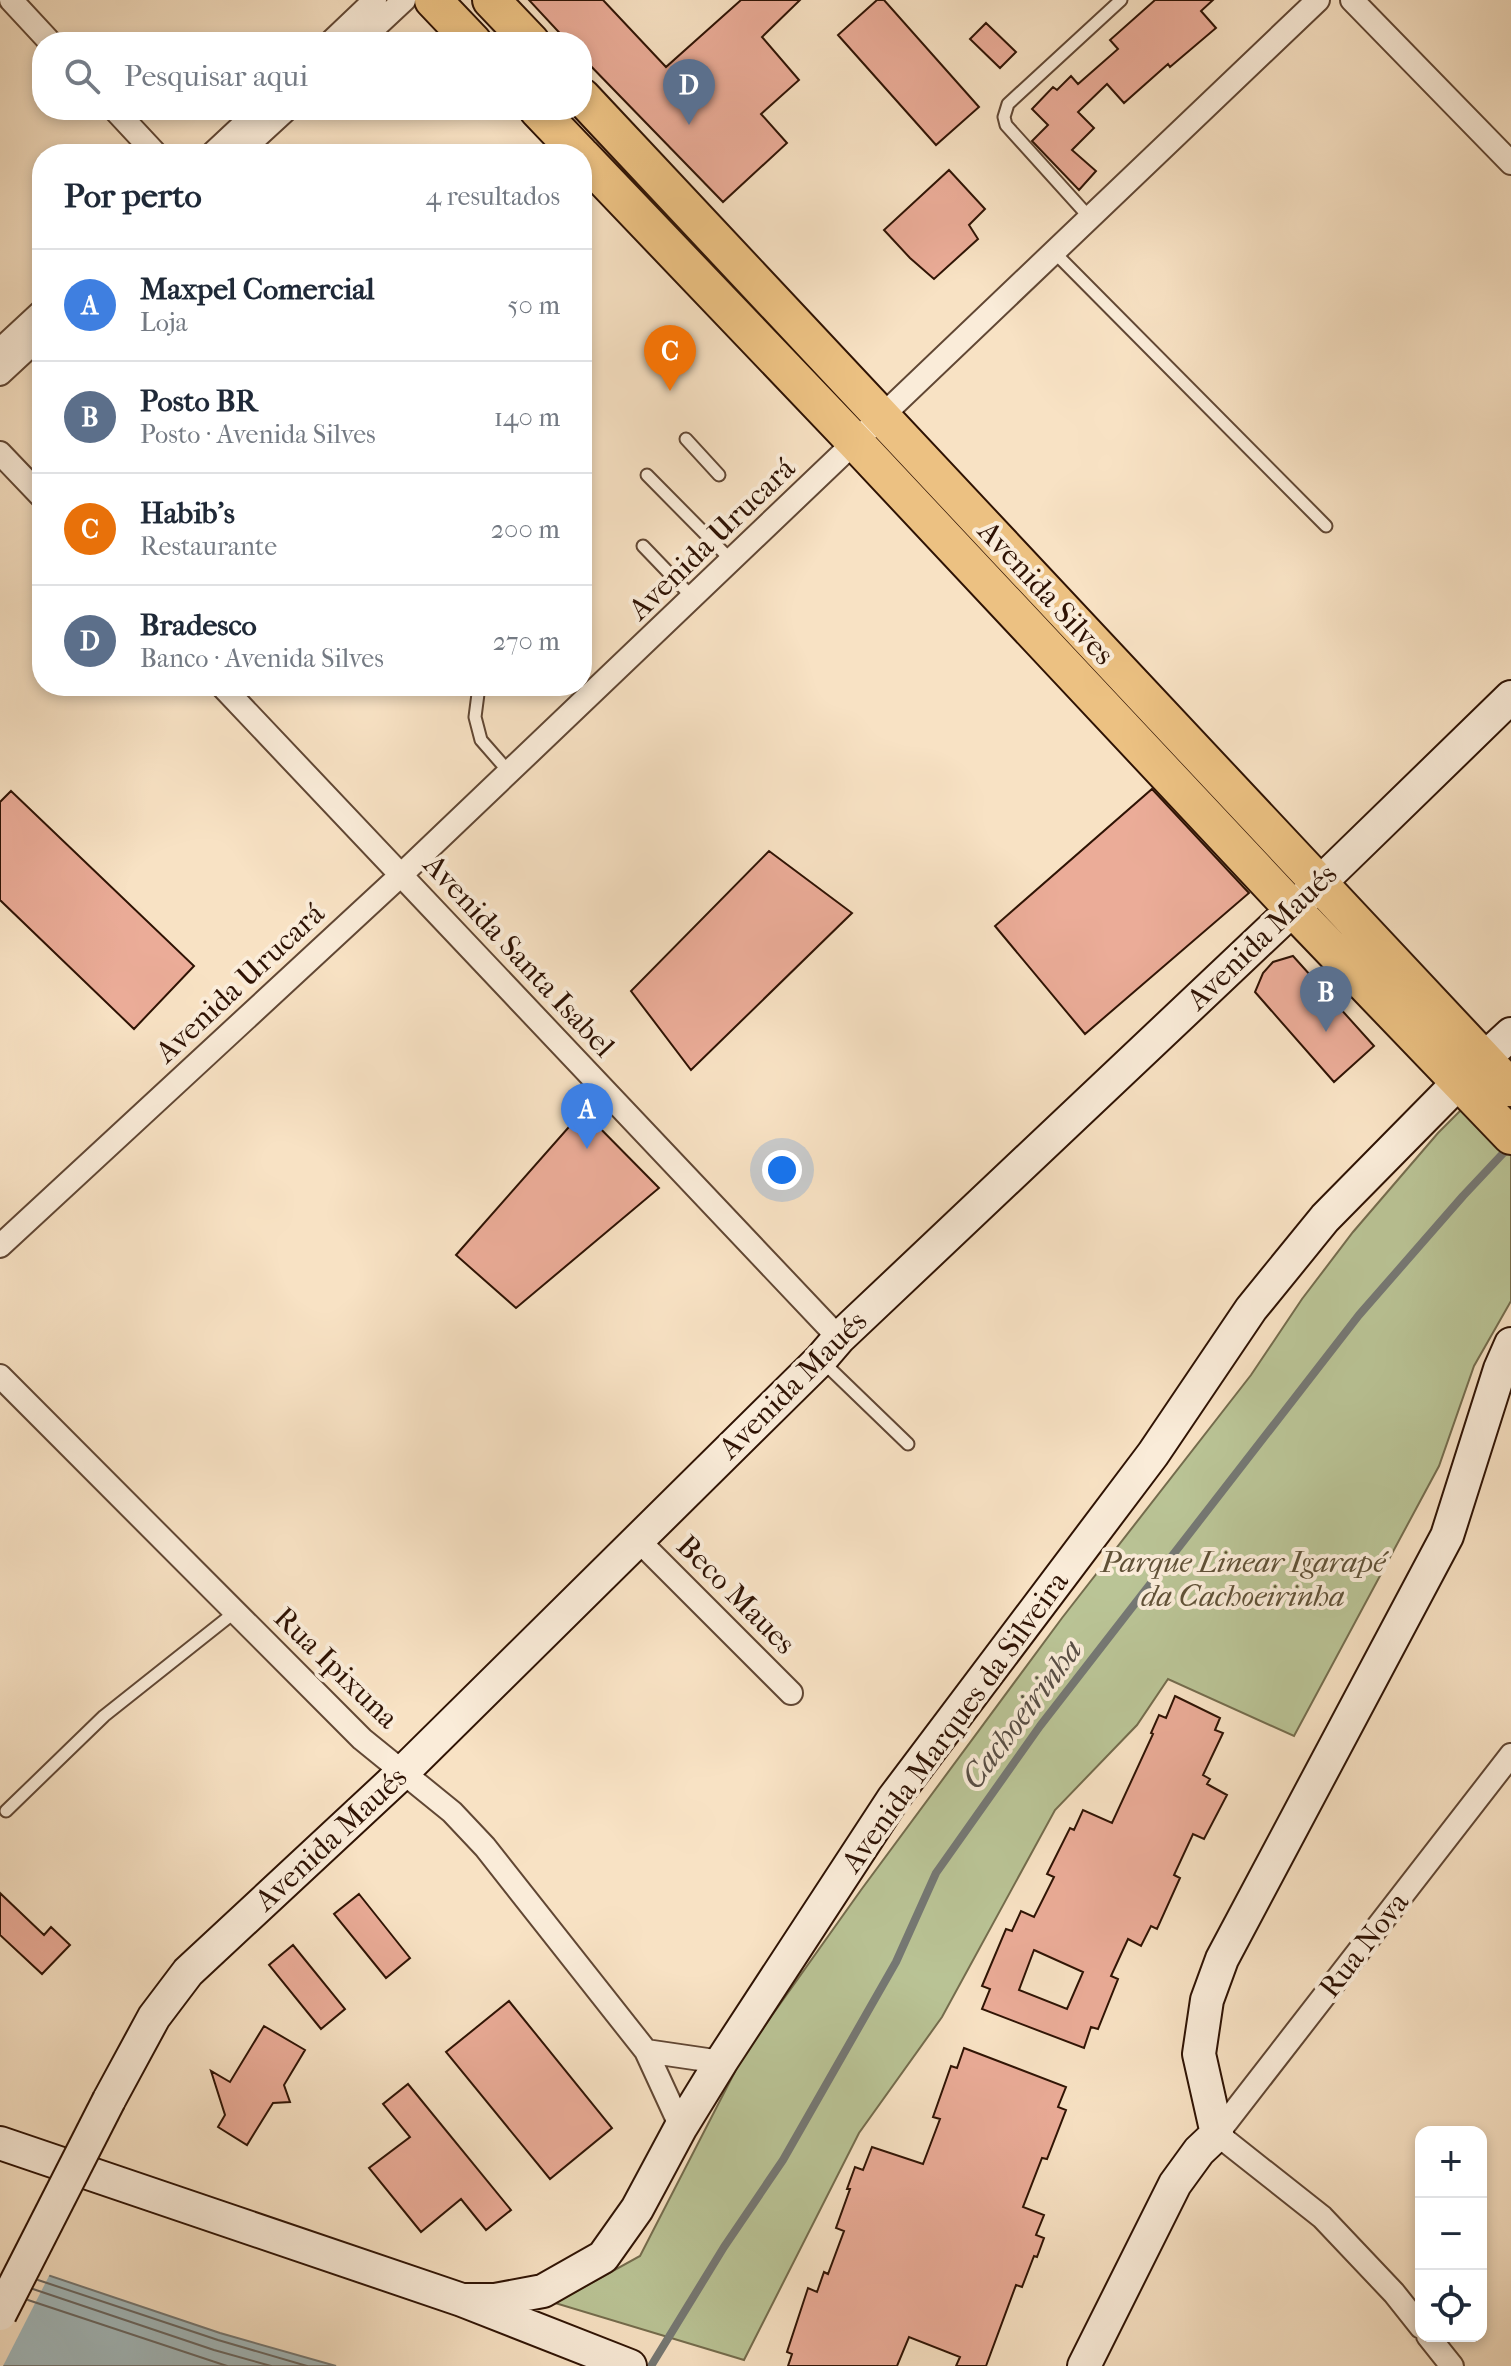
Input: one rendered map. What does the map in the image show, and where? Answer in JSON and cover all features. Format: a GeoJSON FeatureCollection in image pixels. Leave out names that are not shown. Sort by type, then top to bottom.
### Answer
{"type":"FeatureCollection","features":[{"type":"Feature","properties":{"kind":"main road"},"geometry":{"type":"LineString","coordinates":[[433,0],[463,32]]}},
{"type":"Feature","properties":{"kind":"main road"},"geometry":{"type":"LineString","coordinates":[[491,0],[521,32]]}},
{"type":"Feature","properties":{"kind":"main road","name":"Avenida Silves"},"geometry":{"type":"LineString","coordinates":[[592,108],[1318,883],[1486,1081],[1511,1136]]}},
{"type":"Feature","properties":{"kind":"main road","name":"Avenida Silves"},"geometry":{"type":"LineString","coordinates":[[548,120],[570,144]]}},
{"type":"Feature","properties":{"kind":"main road","name":"Avenida Silves"},"geometry":{"type":"LineString","coordinates":[[592,167],[1293,909],[1486,1081]]}},
{"type":"Feature","properties":{"kind":"street"},"geometry":{"type":"LineString","coordinates":[[11,0],[41,32]]}},
{"type":"Feature","properties":{"kind":"street"},"geometry":{"type":"LineString","coordinates":[[341,32],[375,0]]}},
{"type":"Feature","properties":{"kind":"street"},"geometry":{"type":"LineString","coordinates":[[370,32],[404,0]]}},
{"type":"Feature","properties":{"kind":"street","name":"Avenida Urucará"},"geometry":{"type":"LineString","coordinates":[[592,694],[1318,0]]}},
{"type":"Feature","properties":{"kind":"street"},"geometry":{"type":"LineString","coordinates":[[1352,0],[1511,163]]}},
{"type":"Feature","properties":{"kind":"street"},"geometry":{"type":"LineString","coordinates":[[124,120],[147,144]]}},
{"type":"Feature","properties":{"kind":"street"},"geometry":{"type":"LineString","coordinates":[[223,144],[248,120]]}},
{"type":"Feature","properties":{"kind":"street"},"geometry":{"type":"LineString","coordinates":[[249,144],[275,120]]}},
{"type":"Feature","properties":{"kind":"street"},"geometry":{"type":"LineString","coordinates":[[0,350],[32,320]]}},
{"type":"Feature","properties":{"kind":"street"},"geometry":{"type":"LineString","coordinates":[[0,374],[32,344]]}},
{"type":"Feature","properties":{"kind":"street"},"geometry":{"type":"LineString","coordinates":[[0,453],[32,487]]}},
{"type":"Feature","properties":{"kind":"street","name":"Avenida Santa Isabel"},"geometry":{"type":"LineString","coordinates":[[231,696],[401,875],[830,1349]]}},
{"type":"Feature","properties":{"kind":"street","name":"Avenida Urucará"},"geometry":{"type":"LineString","coordinates":[[0,1246],[589,696]]}},
{"type":"Feature","properties":{"kind":"street","name":"Avenida Maués"},"geometry":{"type":"LineString","coordinates":[[0,2314],[154,2017],[188,1972],[403,1772],[830,1349],[1511,697]]}},
{"type":"Feature","properties":{"kind":"street","name":"Avenida Marques da Silveira"},"geometry":{"type":"LineString","coordinates":[[462,2300],[495,2300],[543,2291],[603,2257],[637,2209],[681,2127],[721,2062],[893,1799],[1153,1454],[1251,1309],[1325,1218],[1486,1081],[1511,1034]]}},
{"type":"Feature","properties":{"kind":"street"},"geometry":{"type":"LineString","coordinates":[[1415,2319],[1322,2217],[1217,2134],[1199,2054],[1207,2000],[1222,1959],[1447,1536],[1500,1369],[1511,1344]]}},
{"type":"Feature","properties":{"kind":"street","name":"Rua Ipixuna"},"geometry":{"type":"LineString","coordinates":[[0,1376],[362,1739],[452,1812],[485,1847],[646,2051],[681,2127]]}},
{"type":"Feature","properties":{"kind":"street","name":"Beco Maues"},"geometry":{"type":"LineString","coordinates":[[637,1539],[791,1693]]}},
{"type":"Feature","properties":{"kind":"street","name":"Rua Nova"},"geometry":{"type":"LineString","coordinates":[[1084,2366],[1175,2184],[1511,1755]]}},
{"type":"Feature","properties":{"kind":"street"},"geometry":{"type":"LineString","coordinates":[[646,2051],[721,2062]]}},
{"type":"Feature","properties":{"kind":"street"},"geometry":{"type":"LineString","coordinates":[[0,2143],[462,2300],[624,2364]]}},
{"type":"Feature","properties":{"kind":"street"},"geometry":{"type":"LineString","coordinates":[[1433,2342],[1452,2366]]}},
{"type":"Feature","properties":{"kind":"lane"},"geometry":{"type":"LineString","coordinates":[[1090,218],[1006,125],[1004,117],[1008,104],[1121,0]]}},
{"type":"Feature","properties":{"kind":"lane"},"geometry":{"type":"LineString","coordinates":[[1054,252],[1326,526]]}},
{"type":"Feature","properties":{"kind":"lane"},"geometry":{"type":"LineString","coordinates":[[686,439],[719,475]]}},
{"type":"Feature","properties":{"kind":"lane"},"geometry":{"type":"LineString","coordinates":[[647,475],[732,561]]}},
{"type":"Feature","properties":{"kind":"lane"},"geometry":{"type":"LineString","coordinates":[[643,546],[693,598]]}},
{"type":"Feature","properties":{"kind":"lane"},"geometry":{"type":"LineString","coordinates":[[478,696],[475,717],[481,740],[509,772]]}},
{"type":"Feature","properties":{"kind":"lane","name":"Avenida Santa Isabel"},"geometry":{"type":"LineString","coordinates":[[830,1349],[908,1444]]}},
{"type":"Feature","properties":{"kind":"lane"},"geometry":{"type":"LineString","coordinates":[[6,1811],[104,1716],[235,1612]]}},
{"type":"Feature","properties":{"kind":"green space","name":"Parque Linear Igarapé da Cachoeirinha"},"geometry":{"type":"Polygon","coordinates":[[[1511,1060],[1511,1301],[1474,1366],[1439,1466],[1294,1736],[1168,1679],[1137,1725],[1055,1810],[942,2017],[859,2133],[744,2360],[555,2303],[640,2256],[743,2056],[861,1890],[1062,1618],[1251,1375],[1302,1299],[1353,1232],[1438,1133],[1511,1060]]]}},
{"type":"Feature","properties":{"kind":"water"},"geometry":{"type":"Polygon","coordinates":[[[0,2259],[220,2333],[336,2366],[0,2366],[0,2259]]]}},
{"type":"Feature","properties":{"kind":"pier"},"geometry":{"type":"Polygon","coordinates":[[[0,2255],[51,2272],[3,2366],[0,2366],[0,2255]]]}},
{"type":"Feature","properties":{"kind":"building"},"geometry":{"type":"Polygon","coordinates":[[[529,0],[603,0],[666,67],[741,0],[800,0],[762,37],[799,80],[761,114],[787,143],[723,202],[592,67],[592,32],[559,32],[529,0]]]}},
{"type":"Feature","properties":{"kind":"building"},"geometry":{"type":"Polygon","coordinates":[[[877,0],[884,0],[979,107],[936,145],[838,35],[877,0]]]}},
{"type":"Feature","properties":{"kind":"building"},"geometry":{"type":"Polygon","coordinates":[[[1155,0],[1213,0],[1201,11],[1216,28],[1170,67],[1168,64],[1124,103],[1107,84],[1078,112],[1094,128],[1072,150],[1096,171],[1079,190],[1032,141],[1048,125],[1032,109],[1053,87],[1057,90],[1071,76],[1078,84],[1118,49],[1110,40],[1155,0]]]}},
{"type":"Feature","properties":{"kind":"building"},"geometry":{"type":"Polygon","coordinates":[[[986,23],[1016,52],[1000,68],[970,39],[986,23]]]}},
{"type":"Feature","properties":{"kind":"building"},"geometry":{"type":"Polygon","coordinates":[[[949,170],[985,209],[969,225],[978,239],[934,279],[884,230],[949,170]]]}},
{"type":"Feature","properties":{"kind":"building"},"geometry":{"type":"Polygon","coordinates":[[[1152,789],[1249,893],[1085,1034],[995,926],[1152,789]]]}},
{"type":"Feature","properties":{"kind":"building"},"geometry":{"type":"Polygon","coordinates":[[[11,791],[194,966],[134,1029],[0,900],[0,802],[11,791]]]}},
{"type":"Feature","properties":{"kind":"building"},"geometry":{"type":"Polygon","coordinates":[[[769,851],[852,913],[691,1070],[631,991],[769,851]]]}},
{"type":"Feature","properties":{"kind":"building"},"geometry":{"type":"Polygon","coordinates":[[[1293,956],[1374,1046],[1334,1082],[1255,992],[1263,973],[1273,962],[1293,956]]]}},
{"type":"Feature","properties":{"kind":"building"},"geometry":{"type":"Polygon","coordinates":[[[583,1111],[659,1188],[516,1308],[456,1255],[583,1111]]]}},
{"type":"Feature","properties":{"kind":"building"},"geometry":{"type":"Polygon","coordinates":[[[1175,1696],[1220,1718],[1215,1730],[1223,1733],[1203,1775],[1210,1779],[1207,1784],[1227,1795],[1204,1839],[1193,1834],[1174,1875],[1180,1878],[1157,1929],[1151,1926],[1141,1946],[1128,1939],[1111,1976],[1118,1979],[1098,2029],[1091,2027],[1084,2048],[982,2009],[990,1989],[982,1986],[1006,1929],[1012,1931],[1021,1911],[1034,1917],[1054,1877],[1047,1874],[1070,1828],[1074,1830],[1083,1810],[1112,1823],[1159,1715],[1166,1718],[1175,1696]],[[1034,1950],[1019,1990],[1067,2009],[1083,1972],[1034,1950]]]}},
{"type":"Feature","properties":{"kind":"building"},"geometry":{"type":"Polygon","coordinates":[[[0,1893],[44,1935],[51,1927],[70,1945],[42,1974],[0,1935],[0,1893]]]}},
{"type":"Feature","properties":{"kind":"building"},"geometry":{"type":"Polygon","coordinates":[[[359,1894],[410,1958],[386,1978],[334,1914],[359,1894]]]}},
{"type":"Feature","properties":{"kind":"building"},"geometry":{"type":"Polygon","coordinates":[[[293,1945],[345,2009],[321,2029],[269,1965],[293,1945]]]}},
{"type":"Feature","properties":{"kind":"building"},"geometry":{"type":"Polygon","coordinates":[[[509,2001],[612,2128],[550,2179],[446,2052],[509,2001]]]}},
{"type":"Feature","properties":{"kind":"building"},"geometry":{"type":"Polygon","coordinates":[[[264,2026],[305,2050],[284,2085],[290,2102],[273,2103],[247,2145],[218,2127],[225,2115],[211,2071],[230,2082],[264,2026]]]}},
{"type":"Feature","properties":{"kind":"building"},"geometry":{"type":"Polygon","coordinates":[[[964,2048],[1066,2087],[1058,2107],[1066,2110],[1047,2159],[1042,2158],[1023,2207],[1044,2215],[1036,2235],[1044,2238],[1022,2287],[1016,2285],[986,2366],[956,2366],[960,2357],[909,2337],[897,2366],[788,2366],[792,2354],[787,2352],[808,2288],[817,2292],[824,2272],[828,2274],[844,2231],[836,2228],[855,2167],[863,2170],[872,2147],[923,2164],[940,2119],[933,2117],[951,2066],[957,2068],[964,2048]]]}},
{"type":"Feature","properties":{"kind":"building"},"geometry":{"type":"Polygon","coordinates":[[[408,2084],[511,2210],[486,2230],[461,2199],[421,2232],[369,2168],[410,2137],[383,2104],[408,2084]]]}},
{"type":"Feature","properties":{"kind":"waterway","name":"Cachoeirinha"},"geometry":{"type":"LineString","coordinates":[[651,2366],[724,2247],[783,2160],[896,1962],[936,1873],[1040,1726],[1359,1315],[1510,1146]]}},
{"type":"Feature","properties":{"kind":"place","name":"Bradesco"},"geometry":{"type":"Point","coordinates":[689,125]}},
{"type":"Feature","properties":{"kind":"place","name":"Habib's"},"geometry":{"type":"Point","coordinates":[670,391]}},
{"type":"Feature","properties":{"kind":"place","name":"Posto BR"},"geometry":{"type":"Point","coordinates":[1326,1032]}},
{"type":"Feature","properties":{"kind":"place","name":"Maxpel Comercial"},"geometry":{"type":"Point","coordinates":[587,1149]}}]}
